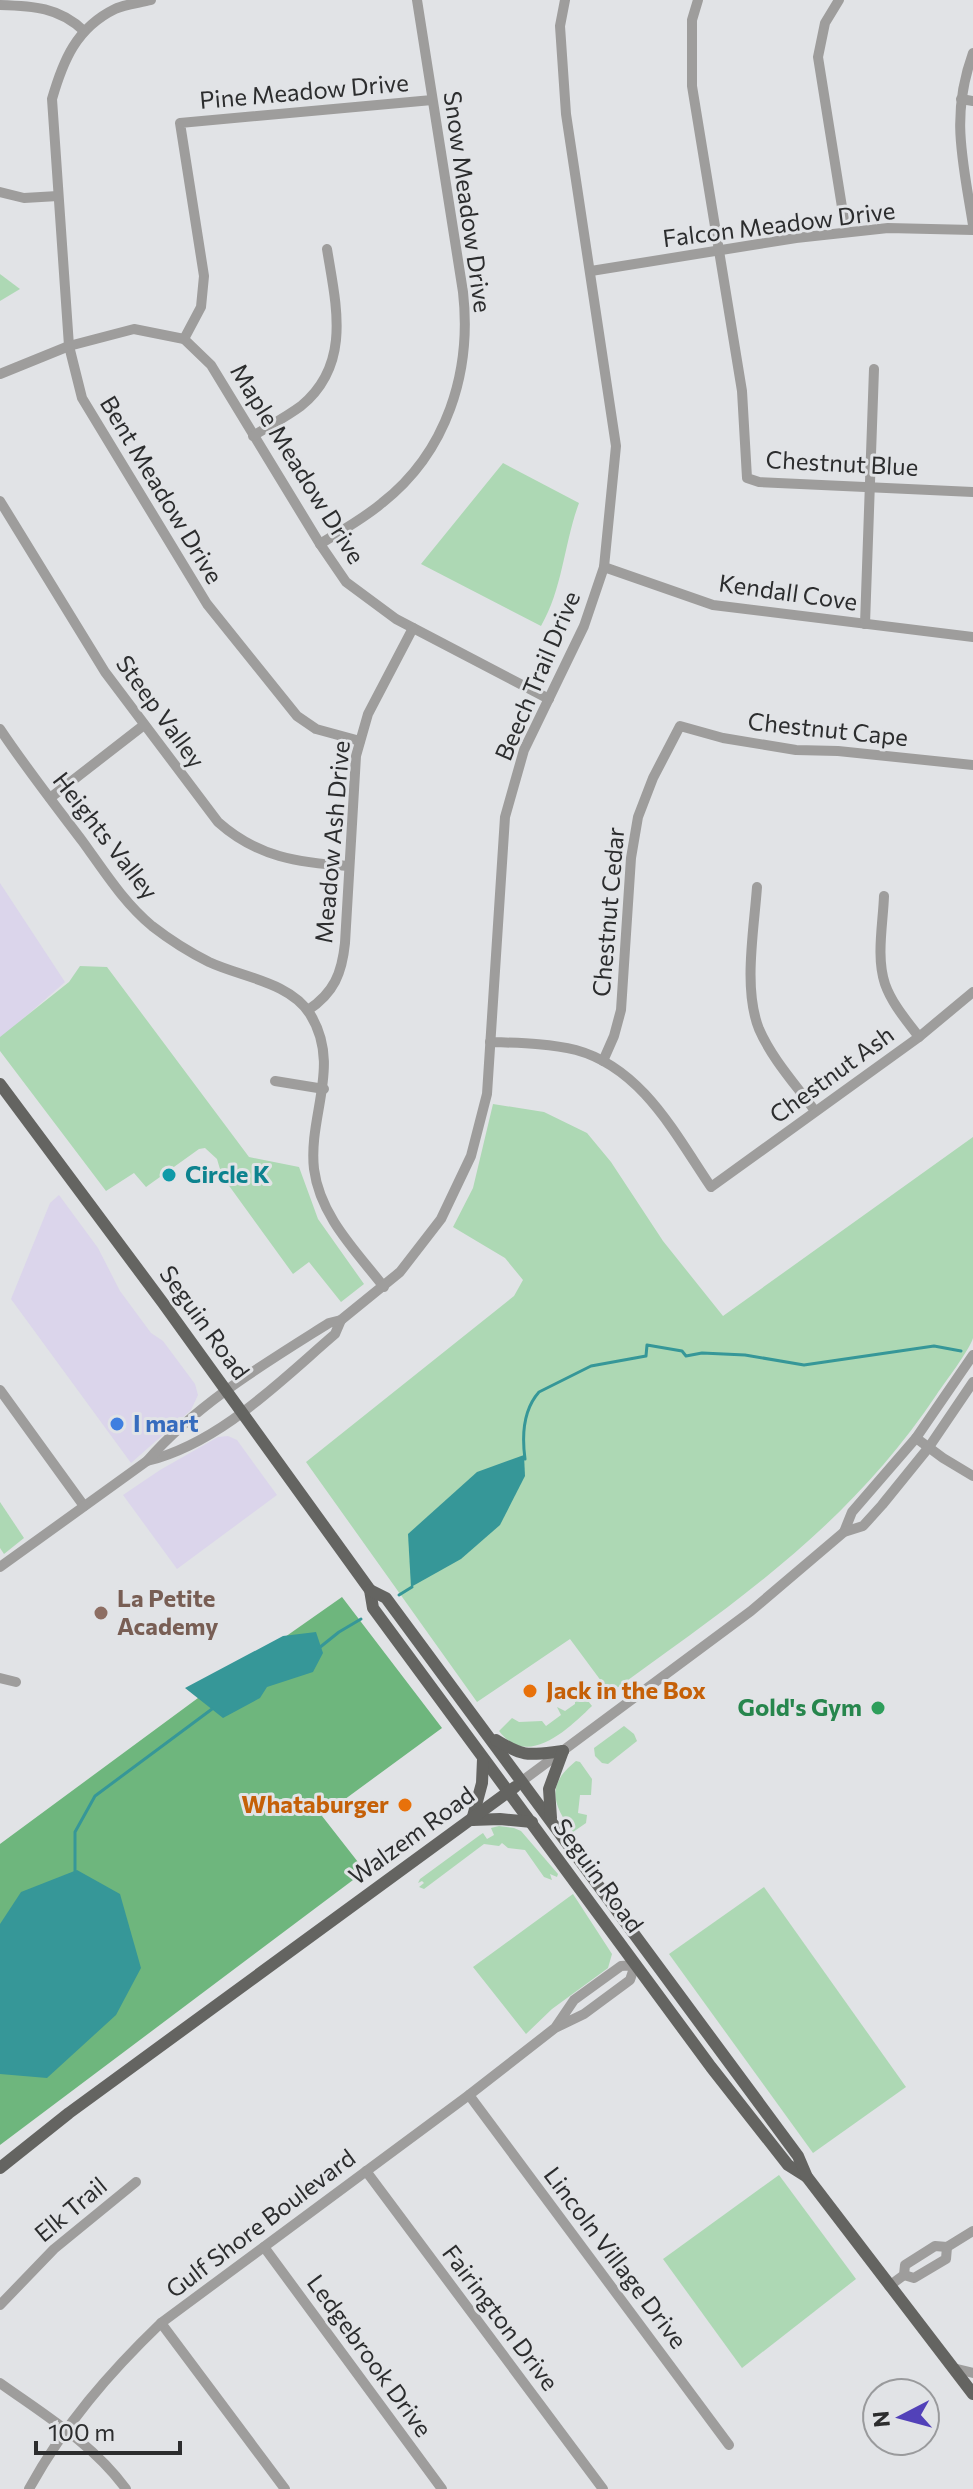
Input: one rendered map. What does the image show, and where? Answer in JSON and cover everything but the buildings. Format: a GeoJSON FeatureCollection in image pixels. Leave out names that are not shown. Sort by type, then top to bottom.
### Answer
{"type":"FeatureCollection","features":[{"type":"Feature","properties":{"kind":"main road","name":"Seguin Road"},"geometry":{"type":"LineString","coordinates":[[0,1084],[370,1590],[373,1608],[635,1965],[788,2165],[807,2177]]}},
{"type":"Feature","properties":{"kind":"main road","name":"Seguin Road"},"geometry":{"type":"LineString","coordinates":[[370,1590],[386,1598],[798,2156],[807,2177],[973,2394]]}},
{"type":"Feature","properties":{"kind":"main road"},"geometry":{"type":"LineString","coordinates":[[486,1735],[520,1754],[563,1751],[549,1789],[551,1818]]}},
{"type":"Feature","properties":{"kind":"main road"},"geometry":{"type":"LineString","coordinates":[[483,1759],[482,1783],[472,1820],[532,1822]]}},
{"type":"Feature","properties":{"kind":"main road","name":"Walzem Road"},"geometry":{"type":"LineString","coordinates":[[0,2168],[69,2113],[522,1781]]}},
{"type":"Feature","properties":{"kind":"main road"},"geometry":{"type":"LineString","coordinates":[[624,1921],[632,1940],[635,1965],[644,1966],[672,1986]]}},
{"type":"Feature","properties":{"kind":"street","name":"Bent Meadow Drive"},"geometry":{"type":"LineString","coordinates":[[151,0],[115,9],[84,31],[62,63],[52,99],[69,346],[82,398],[207,604],[297,716],[316,729],[360,741]]}},
{"type":"Feature","properties":{"kind":"street","name":"Snow Meadow Drive"},"geometry":{"type":"LineString","coordinates":[[320,544],[383,503],[416,469],[442,430],[459,386],[466,316],[417,0]]}},
{"type":"Feature","properties":{"kind":"street","name":"Beech Trail Drive"},"geometry":{"type":"LineString","coordinates":[[0,1567],[147,1461],[166,1439],[225,1389],[329,1323],[341,1320],[384,1287],[400,1272],[441,1219],[471,1156],[487,1094],[505,817],[524,750],[584,626],[604,567],[616,446],[566,114],[560,26],[565,0]]}},
{"type":"Feature","properties":{"kind":"street"},"geometry":{"type":"LineString","coordinates":[[698,0],[692,20],[692,86],[719,250]]}},
{"type":"Feature","properties":{"kind":"street"},"geometry":{"type":"LineString","coordinates":[[839,0],[825,23],[818,57],[846,232]]}},
{"type":"Feature","properties":{"kind":"street"},"geometry":{"type":"LineString","coordinates":[[0,5],[47,8],[60,12],[84,31]]}},
{"type":"Feature","properties":{"kind":"street"},"geometry":{"type":"LineString","coordinates":[[973,53],[961,99],[959,136],[973,228]]}},
{"type":"Feature","properties":{"kind":"street"},"geometry":{"type":"LineString","coordinates":[[961,99],[973,101]]}},
{"type":"Feature","properties":{"kind":"street","name":"Pine Meadow Drive"},"geometry":{"type":"LineString","coordinates":[[184,339],[201,307],[204,276],[180,123],[432,100]]}},
{"type":"Feature","properties":{"kind":"street"},"geometry":{"type":"LineString","coordinates":[[0,192],[24,198],[58,196]]}},
{"type":"Feature","properties":{"kind":"street","name":"Falcon Meadow Drive"},"geometry":{"type":"LineString","coordinates":[[591,271],[846,232],[888,228],[973,228]]}},
{"type":"Feature","properties":{"kind":"street"},"geometry":{"type":"LineString","coordinates":[[253,436],[300,406],[315,392],[331,366],[337,346],[338,325],[327,249]]}},
{"type":"Feature","properties":{"kind":"street","name":"Chestnut Blue"},"geometry":{"type":"LineString","coordinates":[[719,250],[742,391],[747,478],[759,482],[973,492]]}},
{"type":"Feature","properties":{"kind":"street"},"geometry":{"type":"LineString","coordinates":[[0,374],[69,346],[134,329],[184,339]]}},
{"type":"Feature","properties":{"kind":"street","name":"Maple Meadow Drive"},"geometry":{"type":"LineString","coordinates":[[184,339],[211,365],[346,582],[396,619],[549,699]]}},
{"type":"Feature","properties":{"kind":"street"},"geometry":{"type":"LineString","coordinates":[[865,624],[874,369]]}},
{"type":"Feature","properties":{"kind":"street","name":"Steep Valley"},"geometry":{"type":"LineString","coordinates":[[0,501],[105,672],[203,806],[237,838],[257,850],[292,861],[349,866]]}},
{"type":"Feature","properties":{"kind":"street","name":"Kendall Cove"},"geometry":{"type":"LineString","coordinates":[[604,567],[713,605],[973,637]]}},
{"type":"Feature","properties":{"kind":"street","name":"Meadow Ash Drive"},"geometry":{"type":"LineString","coordinates":[[308,1010],[330,991],[341,973],[355,771],[360,741],[377,695],[413,628]]}},
{"type":"Feature","properties":{"kind":"street"},"geometry":{"type":"LineString","coordinates":[[50,798],[144,725]]}},
{"type":"Feature","properties":{"kind":"street","name":"Chestnut Cape"},"geometry":{"type":"LineString","coordinates":[[680,726],[723,738],[796,750],[838,751],[973,765]]}},
{"type":"Feature","properties":{"kind":"street","name":"Chestnut Cedar"},"geometry":{"type":"LineString","coordinates":[[603,1061],[621,1010],[631,858],[638,817],[653,778],[680,726]]}},
{"type":"Feature","properties":{"kind":"street","name":"Heights Valley"},"geometry":{"type":"LineString","coordinates":[[0,729],[118,890],[152,926],[211,963],[281,990],[308,1010]]}},
{"type":"Feature","properties":{"kind":"street"},"geometry":{"type":"LineString","coordinates":[[757,887],[751,987],[753,1010],[766,1042],[815,1111]]}},
{"type":"Feature","properties":{"kind":"street"},"geometry":{"type":"LineString","coordinates":[[884,896],[882,970],[896,1005],[919,1037]]}},
{"type":"Feature","properties":{"kind":"street","name":"Chestnut Ash"},"geometry":{"type":"LineString","coordinates":[[603,1061],[649,1097],[711,1187],[919,1037],[973,992]]}},
{"type":"Feature","properties":{"kind":"street"},"geometry":{"type":"LineString","coordinates":[[308,1010],[324,1046],[326,1069],[314,1150],[318,1189],[330,1217],[384,1287]]}},
{"type":"Feature","properties":{"kind":"street"},"geometry":{"type":"LineString","coordinates":[[490,1042],[560,1047],[603,1061]]}},
{"type":"Feature","properties":{"kind":"street"},"geometry":{"type":"LineString","coordinates":[[275,1081],[324,1089]]}},
{"type":"Feature","properties":{"kind":"street","name":"Beech Trail Drive"},"geometry":{"type":"LineString","coordinates":[[147,1461],[174,1455],[242,1413],[335,1334],[341,1320]]}},
{"type":"Feature","properties":{"kind":"street","name":"Walzem Road"},"geometry":{"type":"LineString","coordinates":[[844,1532],[852,1512],[916,1438],[973,1355]]}},
{"type":"Feature","properties":{"kind":"street","name":"Walzem Road"},"geometry":{"type":"LineString","coordinates":[[522,1781],[751,1611],[844,1532],[863,1526],[929,1447],[973,1382]]}},
{"type":"Feature","properties":{"kind":"street"},"geometry":{"type":"LineString","coordinates":[[0,1390],[84,1506]]}},
{"type":"Feature","properties":{"kind":"street"},"geometry":{"type":"LineString","coordinates":[[916,1438],[973,1476]]}},
{"type":"Feature","properties":{"kind":"street"},"geometry":{"type":"LineString","coordinates":[[0,1678],[16,1682]]}},
{"type":"Feature","properties":{"kind":"street","name":"Gulf Shore Boulevard"},"geometry":{"type":"LineString","coordinates":[[29,2489],[65,2430],[119,2363],[161,2323],[555,2028],[584,2014],[630,1980],[635,1965],[621,1966],[574,2000],[555,2028]]}},
{"type":"Feature","properties":{"kind":"street","name":"Lincoln Village Drive"},"geometry":{"type":"LineString","coordinates":[[469,2095],[729,2445]]}},
{"type":"Feature","properties":{"kind":"street","name":"Fairington Drive"},"geometry":{"type":"LineString","coordinates":[[366,2171],[603,2489]]}},
{"type":"Feature","properties":{"kind":"street","name":"Elk Trail"},"geometry":{"type":"LineString","coordinates":[[0,2305],[54,2249],[136,2182]]}},
{"type":"Feature","properties":{"kind":"street"},"geometry":{"type":"LineString","coordinates":[[889,2286],[904,2275],[905,2265],[935,2246],[947,2247],[973,2231]]}},
{"type":"Feature","properties":{"kind":"street","name":"Ledgebrook Drive"},"geometry":{"type":"LineString","coordinates":[[264,2247],[442,2489]]}},
{"type":"Feature","properties":{"kind":"street"},"geometry":{"type":"LineString","coordinates":[[904,2275],[914,2278],[946,2259],[947,2247]]}},
{"type":"Feature","properties":{"kind":"street"},"geometry":{"type":"LineString","coordinates":[[161,2323],[285,2489]]}},
{"type":"Feature","properties":{"kind":"street"},"geometry":{"type":"LineString","coordinates":[[953,2368],[973,2373]]}},
{"type":"Feature","properties":{"kind":"street"},"geometry":{"type":"LineString","coordinates":[[0,2383],[99,2457],[126,2489]]}},
{"type":"Feature","properties":{"kind":"shaded area"},"geometry":{"type":"Polygon","coordinates":[[[0,883],[65,982],[0,1039],[0,883]]]}},
{"type":"Feature","properties":{"kind":"shaded area"},"geometry":{"type":"Polygon","coordinates":[[[59,1195],[98,1248],[120,1291],[151,1333],[163,1341],[195,1384],[198,1395],[191,1410],[131,1463],[11,1299],[50,1203],[59,1195]]]}},
{"type":"Feature","properties":{"kind":"shaded area"},"geometry":{"type":"Polygon","coordinates":[[[228,1436],[237,1440],[277,1495],[177,1569],[123,1495],[218,1437],[228,1436]]]}},
{"type":"Feature","properties":{"kind":"green space"},"geometry":{"type":"Polygon","coordinates":[[[0,274],[20,289],[0,301],[0,274]]]}},
{"type":"Feature","properties":{"kind":"green space"},"geometry":{"type":"Polygon","coordinates":[[[503,463],[579,503],[559,581],[541,626],[421,564],[503,463]]]}},
{"type":"Feature","properties":{"kind":"green space"},"geometry":{"type":"Polygon","coordinates":[[[80,966],[107,967],[249,1157],[299,1167],[318,1219],[364,1284],[341,1302],[309,1262],[293,1274],[222,1176],[217,1159],[205,1148],[199,1149],[146,1187],[134,1173],[106,1191],[0,1051],[0,1037],[69,982],[80,966]]]}},
{"type":"Feature","properties":{"kind":"green space"},"geometry":{"type":"Polygon","coordinates":[[[493,1104],[544,1112],[587,1133],[611,1162],[663,1241],[723,1316],[973,1137],[973,1338],[962,1358],[903,1441],[828,1523],[746,1593],[610,1693],[570,1639],[477,1702],[306,1462],[514,1296],[523,1280],[505,1258],[453,1227],[473,1188],[493,1104]]]}},
{"type":"Feature","properties":{"kind":"green space"},"geometry":{"type":"Polygon","coordinates":[[[0,1502],[24,1538],[4,1554],[0,1548],[0,1502]]]}},
{"type":"Feature","properties":{"kind":"green space"},"geometry":{"type":"Polygon","coordinates":[[[342,1597],[442,1728],[322,1816],[365,1871],[0,2145],[0,1844],[198,1698],[342,1597]]]}},
{"type":"Feature","properties":{"kind":"green space"},"geometry":{"type":"Polygon","coordinates":[[[581,1692],[592,1706],[560,1734],[547,1741],[535,1746],[522,1746],[510,1742],[499,1731],[512,1718],[519,1722],[542,1721],[546,1726],[561,1715],[557,1707],[565,1711],[575,1704],[575,1695],[581,1692]]]}},
{"type":"Feature","properties":{"kind":"green space"},"geometry":{"type":"Polygon","coordinates":[[[624,1726],[637,1741],[608,1764],[602,1763],[595,1756],[594,1748],[624,1726]]]}},
{"type":"Feature","properties":{"kind":"green space"},"geometry":{"type":"Polygon","coordinates":[[[576,1761],[592,1779],[591,1795],[580,1795],[578,1813],[587,1815],[586,1823],[573,1832],[560,1812],[555,1795],[560,1778],[576,1761]]]}},
{"type":"Feature","properties":{"kind":"green space"},"geometry":{"type":"Polygon","coordinates":[[[499,1826],[521,1831],[558,1874],[557,1877],[550,1874],[552,1880],[544,1877],[525,1850],[508,1848],[502,1843],[499,1846],[484,1844],[424,1889],[419,1887],[424,1883],[418,1883],[420,1879],[483,1833],[487,1839],[494,1835],[491,1828],[499,1826]]]}},
{"type":"Feature","properties":{"kind":"green space"},"geometry":{"type":"Polygon","coordinates":[[[764,1887],[906,2087],[813,2153],[669,1954],[764,1887]]]}},
{"type":"Feature","properties":{"kind":"green space"},"geometry":{"type":"Polygon","coordinates":[[[573,1894],[612,1954],[608,1968],[552,2009],[526,2034],[473,1967],[573,1894]]]}},
{"type":"Feature","properties":{"kind":"green space"},"geometry":{"type":"Polygon","coordinates":[[[779,2175],[856,2279],[742,2368],[663,2259],[779,2175]]]}},
{"type":"Feature","properties":{"kind":"water"},"geometry":{"type":"Polygon","coordinates":[[[524,1455],[525,1476],[500,1525],[461,1559],[411,1587],[408,1534],[477,1472],[524,1455]]]}},
{"type":"Feature","properties":{"kind":"water"},"geometry":{"type":"Polygon","coordinates":[[[316,1632],[323,1653],[313,1672],[267,1687],[260,1698],[223,1718],[185,1688],[283,1636],[316,1632]]]}},
{"type":"Feature","properties":{"kind":"water"},"geometry":{"type":"Polygon","coordinates":[[[77,1870],[120,1894],[141,1968],[116,2015],[47,2078],[0,2074],[0,1924],[21,1892],[77,1870]]]}},
{"type":"Feature","properties":{"kind":"waterway"},"geometry":{"type":"LineString","coordinates":[[525,1459],[525,1424],[539,1392],[591,1366],[646,1356],[647,1345],[682,1351],[686,1356],[702,1353],[745,1355],[804,1365],[934,1346],[961,1351]]}},
{"type":"Feature","properties":{"kind":"waterway"},"geometry":{"type":"LineString","coordinates":[[399,1595],[412,1587]]}},
{"type":"Feature","properties":{"kind":"waterway"},"geometry":{"type":"LineString","coordinates":[[319,1648],[361,1619]]}},
{"type":"Feature","properties":{"kind":"waterway"},"geometry":{"type":"LineString","coordinates":[[75,1873],[75,1832],[95,1796],[212,1709]]}},
{"type":"Feature","properties":{"kind":"place","name":"Circle K"},"geometry":{"type":"Point","coordinates":[169,1175]}},
{"type":"Feature","properties":{"kind":"place","name":"I mart"},"geometry":{"type":"Point","coordinates":[117,1424]}},
{"type":"Feature","properties":{"kind":"place","name":"La Petite Academy"},"geometry":{"type":"Point","coordinates":[101,1613]}},
{"type":"Feature","properties":{"kind":"place","name":"Jack in the Box"},"geometry":{"type":"Point","coordinates":[530,1691]}},
{"type":"Feature","properties":{"kind":"place","name":"Gold's Gym"},"geometry":{"type":"Point","coordinates":[878,1708]}},
{"type":"Feature","properties":{"kind":"place","name":"Whataburger"},"geometry":{"type":"Point","coordinates":[405,1805]}}]}
